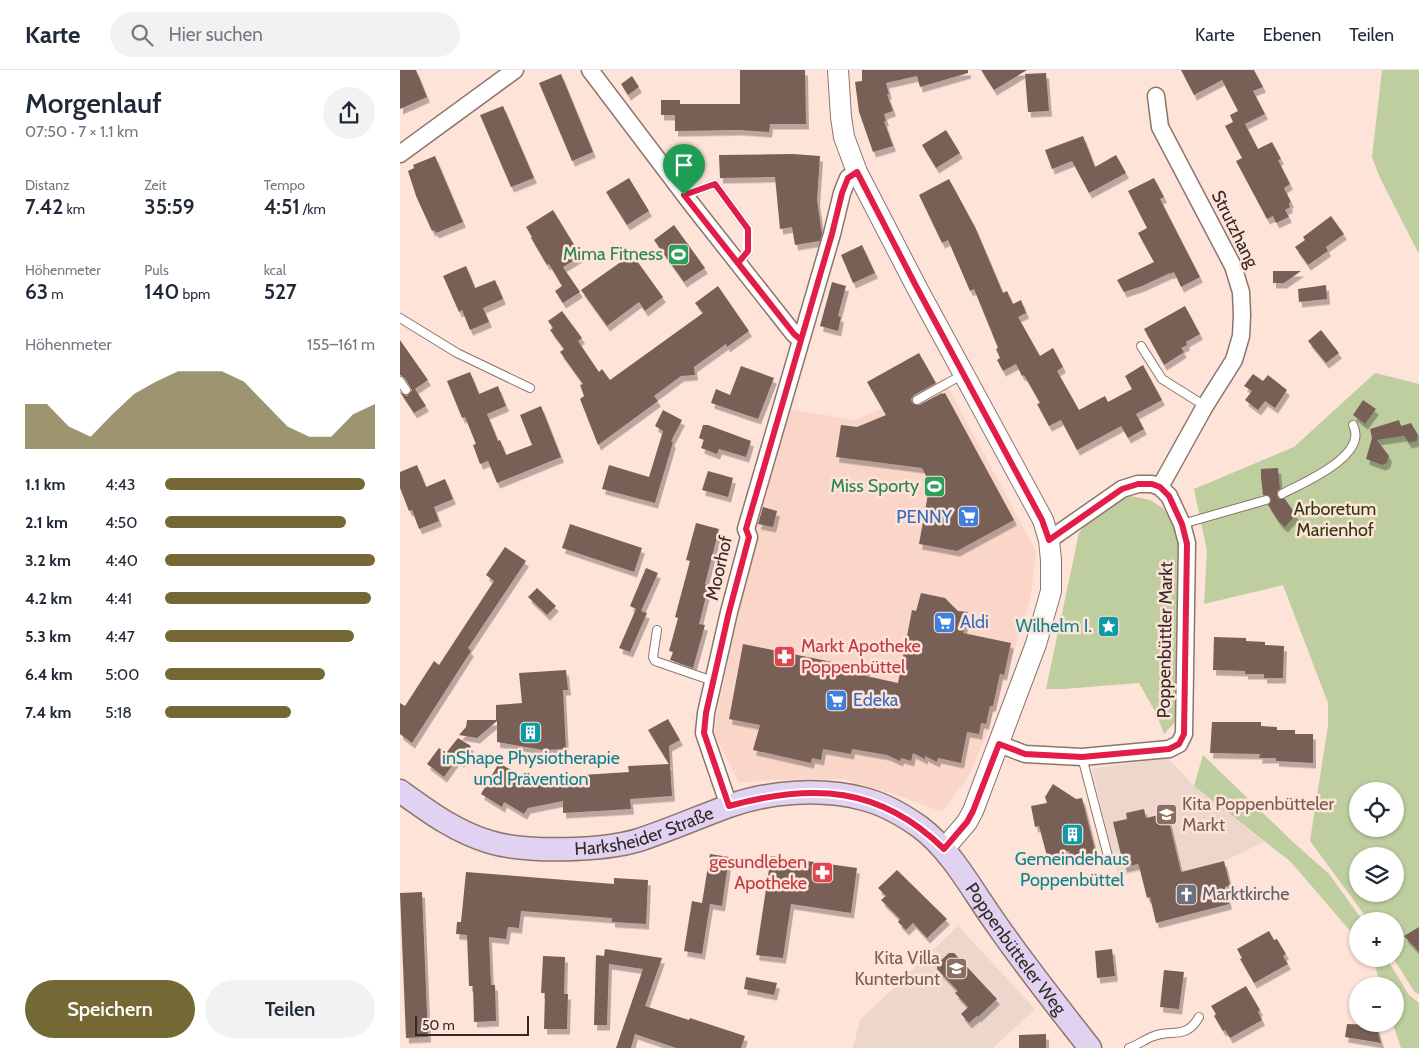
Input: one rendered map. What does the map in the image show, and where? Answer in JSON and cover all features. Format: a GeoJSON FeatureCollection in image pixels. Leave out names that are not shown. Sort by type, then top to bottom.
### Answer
{"type":"FeatureCollection","features":[{"type":"Feature","properties":{"kind":"main road","name":"Harksheider Straße"},"geometry":{"type":"LineString","coordinates":[[400,791],[444,822],[464,833],[492,843],[529,848],[565,849],[600,847],[637,840],[729,806],[756,799],[792,794],[826,794],[866,799],[904,816],[921,828],[944,849]]}},
{"type":"Feature","properties":{"kind":"main road","name":"Poppenbütteler Weg"},"geometry":{"type":"LineString","coordinates":[[944,849],[1009,941],[1090,1048]]}},
{"type":"Feature","properties":{"kind":"street"},"geometry":{"type":"LineString","coordinates":[[400,154],[515,70]]}},
{"type":"Feature","properties":{"kind":"street"},"geometry":{"type":"LineString","coordinates":[[590,70],[684,195],[794,334],[801,340]]}},
{"type":"Feature","properties":{"kind":"street"},"geometry":{"type":"LineString","coordinates":[[838,70],[840,117],[844,137],[857,172],[1042,520],[1049,540],[1051,591],[1036,644],[973,811],[967,822],[944,849]]}},
{"type":"Feature","properties":{"kind":"street","name":"Strutzhang"},"geometry":{"type":"LineString","coordinates":[[1156,96],[1160,127],[1234,266],[1241,292],[1241,336],[1234,360],[1205,406],[1160,487]]}},
{"type":"Feature","properties":{"kind":"street","name":"Moorhof"},"geometry":{"type":"LineString","coordinates":[[729,806],[704,733],[706,713],[749,537],[746,529],[832,234],[842,193],[848,178],[857,172]]}},
{"type":"Feature","properties":{"kind":"street"},"geometry":{"type":"LineString","coordinates":[[1049,540],[1122,489],[1138,484],[1152,484],[1160,487]]}},
{"type":"Feature","properties":{"kind":"street","name":"Poppenbüttler Markt"},"geometry":{"type":"LineString","coordinates":[[999,744],[1025,754],[1082,757],[1169,749],[1179,744],[1184,734],[1187,544],[1182,524],[1169,496],[1160,487]]}},
{"type":"Feature","properties":{"kind":"lane"},"geometry":{"type":"LineString","coordinates":[[684,195],[715,184],[748,229],[748,251],[738,263]]}},
{"type":"Feature","properties":{"kind":"lane"},"geometry":{"type":"LineString","coordinates":[[400,318],[457,353],[530,388]]}},
{"type":"Feature","properties":{"kind":"lane"},"geometry":{"type":"LineString","coordinates":[[1142,346],[1162,379],[1205,406]]}},
{"type":"Feature","properties":{"kind":"lane"},"geometry":{"type":"LineString","coordinates":[[917,400],[964,374]]}},
{"type":"Feature","properties":{"kind":"lane"},"geometry":{"type":"LineString","coordinates":[[400,380],[406,390]]}},
{"type":"Feature","properties":{"kind":"lane"},"geometry":{"type":"LineString","coordinates":[[1282,494],[1334,466],[1343,458],[1355,439],[1355,430],[1352,425]]}},
{"type":"Feature","properties":{"kind":"lane"},"geometry":{"type":"LineString","coordinates":[[1182,524],[1266,500]]}},
{"type":"Feature","properties":{"kind":"lane"},"geometry":{"type":"LineString","coordinates":[[657,630],[653,657],[655,661],[713,681]]}},
{"type":"Feature","properties":{"kind":"lane"},"geometry":{"type":"LineString","coordinates":[[1082,757],[1109,860]]}},
{"type":"Feature","properties":{"kind":"lane"},"geometry":{"type":"LineString","coordinates":[[1129,1048],[1156,1035],[1176,1034],[1185,1031],[1194,1025],[1199,1017]]}},
{"type":"Feature","properties":{"kind":"shaded area"},"geometry":{"type":"Polygon","coordinates":[[[943,378],[1036,551],[1030,601],[986,735],[968,777],[942,812],[894,794],[843,779],[773,780],[739,783],[714,733],[747,557],[788,409],[855,420],[908,397],[943,378]]]}},
{"type":"Feature","properties":{"kind":"shaded area","name":"Kita Poppenbütteler Markt"},"geometry":{"type":"Polygon","coordinates":[[[1167,757],[1194,786],[1264,842],[1224,861],[1158,878],[1141,871],[1118,877],[1092,769],[1167,757]]]}},
{"type":"Feature","properties":{"kind":"shaded area","name":"Kita Villa Kunterbunt"},"geometry":{"type":"Polygon","coordinates":[[[958,926],[1035,1009],[993,1048],[853,1048],[860,1020],[958,926]]]}},
{"type":"Feature","properties":{"kind":"green space"},"geometry":{"type":"Polygon","coordinates":[[[1382,70],[1419,70],[1419,254],[1380,178],[1372,157],[1382,70]]]}},
{"type":"Feature","properties":{"kind":"green space","name":"Arboretum Marienhof"},"geometry":{"type":"Polygon","coordinates":[[[1375,373],[1419,384],[1419,995],[1414,991],[1399,967],[1404,967],[1404,912],[1362,912],[1355,902],[1404,902],[1404,847],[1349,847],[1349,894],[1310,841],[1328,725],[1328,703],[1283,585],[1204,604],[1207,551],[1194,489],[1294,447],[1375,373]]]}},
{"type":"Feature","properties":{"kind":"green space"},"geometry":{"type":"Polygon","coordinates":[[[1131,496],[1150,500],[1164,509],[1181,540],[1175,722],[1164,734],[1156,713],[1139,683],[1046,689],[1079,533],[1097,511],[1112,502],[1131,496]]]}},
{"type":"Feature","properties":{"kind":"green space"},"geometry":{"type":"Polygon","coordinates":[[[1203,755],[1329,874],[1356,912],[1349,912],[1349,930],[1291,862],[1194,786],[1203,755]]]}},
{"type":"Feature","properties":{"kind":"green space"},"geometry":{"type":"Polygon","coordinates":[[[1375,967],[1392,967],[1398,977],[1378,977],[1375,967]]]}},
{"type":"Feature","properties":{"kind":"green space"},"geometry":{"type":"Polygon","coordinates":[[[1404,987],[1409,995],[1419,1003],[1419,1048],[1401,1048],[1396,1032],[1404,1032],[1404,987]]]}},
{"type":"Feature","properties":{"kind":"building"},"geometry":{"type":"Polygon","coordinates":[[[400,70],[416,70],[427,97],[400,109],[400,70]]]}},
{"type":"Feature","properties":{"kind":"building"},"geometry":{"type":"Polygon","coordinates":[[[740,70],[805,70],[806,124],[770,124],[769,132],[740,130],[675,131],[675,115],[661,115],[661,100],[680,100],[680,104],[740,104],[740,70]]]}},
{"type":"Feature","properties":{"kind":"building"},"geometry":{"type":"Polygon","coordinates":[[[862,70],[968,70],[968,73],[920,87],[917,76],[886,83],[889,94],[887,94],[893,111],[884,114],[886,121],[884,121],[893,146],[873,152],[859,112],[855,82],[862,81],[862,70]]]}},
{"type":"Feature","properties":{"kind":"building"},"geometry":{"type":"Polygon","coordinates":[[[981,70],[1027,70],[994,90],[981,70]]]}},
{"type":"Feature","properties":{"kind":"building"},"geometry":{"type":"Polygon","coordinates":[[[1181,70],[1254,70],[1263,87],[1253,91],[1265,114],[1245,124],[1258,149],[1272,142],[1281,159],[1278,160],[1290,184],[1284,188],[1291,202],[1289,203],[1290,207],[1285,210],[1289,217],[1276,223],[1273,216],[1267,219],[1236,161],[1242,158],[1225,126],[1233,122],[1230,115],[1238,111],[1222,80],[1194,95],[1181,70]]]}},
{"type":"Feature","properties":{"kind":"building"},"geometry":{"type":"Polygon","coordinates":[[[1046,73],[1049,111],[1028,112],[1025,74],[1046,73]]]}},
{"type":"Feature","properties":{"kind":"building"},"geometry":{"type":"Polygon","coordinates":[[[561,74],[593,152],[572,161],[539,83],[561,74]]]}},
{"type":"Feature","properties":{"kind":"building"},"geometry":{"type":"Polygon","coordinates":[[[632,76],[639,87],[628,95],[621,84],[632,76]]]}},
{"type":"Feature","properties":{"kind":"building"},"geometry":{"type":"Polygon","coordinates":[[[503,106],[534,178],[511,187],[480,115],[503,106]]]}},
{"type":"Feature","properties":{"kind":"building"},"geometry":{"type":"Polygon","coordinates":[[[946,130],[960,153],[936,168],[922,145],[946,130]]]}},
{"type":"Feature","properties":{"kind":"building"},"geometry":{"type":"Polygon","coordinates":[[[1083,136],[1095,167],[1116,155],[1126,173],[1089,193],[1072,161],[1052,169],[1045,150],[1083,136]]]}},
{"type":"Feature","properties":{"kind":"building"},"geometry":{"type":"Polygon","coordinates":[[[793,154],[820,156],[817,200],[822,234],[820,241],[795,245],[792,227],[780,229],[775,177],[720,178],[719,155],[793,154]]]}},
{"type":"Feature","properties":{"kind":"building"},"geometry":{"type":"Polygon","coordinates":[[[435,156],[463,222],[436,233],[434,230],[432,231],[416,196],[408,171],[414,168],[413,165],[435,156]]]}},
{"type":"Feature","properties":{"kind":"building"},"geometry":{"type":"Polygon","coordinates":[[[629,178],[649,211],[627,225],[606,192],[629,178]]]}},
{"type":"Feature","properties":{"kind":"building"},"geometry":{"type":"Polygon","coordinates":[[[1154,178],[1164,197],[1160,199],[1200,277],[1181,287],[1174,272],[1124,292],[1117,280],[1154,262],[1138,233],[1147,228],[1128,191],[1154,178]]]}},
{"type":"Feature","properties":{"kind":"building"},"geometry":{"type":"Polygon","coordinates":[[[949,179],[975,227],[1003,293],[1007,291],[1013,304],[1021,300],[1026,313],[1018,317],[1040,356],[1053,348],[1063,367],[1057,371],[1079,410],[1105,396],[1108,402],[1132,389],[1125,376],[1143,365],[1162,400],[1136,414],[1144,429],[1128,438],[1121,426],[1077,450],[1061,420],[1049,426],[1037,404],[1040,403],[1016,364],[1003,371],[997,360],[1000,358],[996,349],[998,348],[974,289],[970,291],[948,240],[942,243],[919,195],[949,179]]]}},
{"type":"Feature","properties":{"kind":"building"},"geometry":{"type":"Polygon","coordinates":[[[553,210],[581,256],[563,267],[580,292],[563,303],[555,291],[562,286],[549,264],[547,265],[526,227],[553,210]]]}},
{"type":"Feature","properties":{"kind":"building"},"geometry":{"type":"Polygon","coordinates":[[[1331,216],[1344,234],[1326,247],[1328,251],[1308,265],[1295,247],[1305,240],[1303,237],[1331,216]]]}},
{"type":"Feature","properties":{"kind":"building","name":"Mima Fitness"},"geometry":{"type":"Polygon","coordinates":[[[674,225],[705,268],[684,282],[654,240],[674,225]]]}},
{"type":"Feature","properties":{"kind":"building"},"geometry":{"type":"Polygon","coordinates":[[[862,245],[875,273],[853,283],[841,255],[862,245]]]}},
{"type":"Feature","properties":{"kind":"building"},"geometry":{"type":"Polygon","coordinates":[[[632,254],[663,297],[645,311],[639,302],[607,326],[581,290],[632,254]]]}},
{"type":"Feature","properties":{"kind":"building"},"geometry":{"type":"Polygon","coordinates":[[[466,266],[475,288],[495,280],[503,299],[483,308],[489,322],[470,330],[462,310],[459,312],[443,276],[466,266]]]}},
{"type":"Feature","properties":{"kind":"building"},"geometry":{"type":"Polygon","coordinates":[[[1273,271],[1301,271],[1284,283],[1273,283],[1273,271]]]}},
{"type":"Feature","properties":{"kind":"building"},"geometry":{"type":"Polygon","coordinates":[[[832,282],[846,286],[838,316],[841,317],[838,331],[820,326],[832,282]]]}},
{"type":"Feature","properties":{"kind":"building"},"geometry":{"type":"Polygon","coordinates":[[[1326,285],[1327,299],[1299,302],[1298,289],[1326,285]]]}},
{"type":"Feature","properties":{"kind":"building"},"geometry":{"type":"Polygon","coordinates":[[[718,286],[749,331],[727,347],[726,344],[694,367],[695,375],[681,376],[654,396],[658,401],[598,445],[580,399],[584,396],[580,385],[583,384],[560,352],[564,349],[550,330],[553,328],[548,321],[562,311],[582,338],[578,341],[599,372],[602,369],[610,380],[703,313],[695,303],[718,286]]]}},
{"type":"Feature","properties":{"kind":"building"},"geometry":{"type":"Polygon","coordinates":[[[1185,306],[1200,334],[1186,342],[1187,345],[1181,348],[1184,352],[1164,365],[1144,329],[1185,306]]]}},
{"type":"Feature","properties":{"kind":"building"},"geometry":{"type":"Polygon","coordinates":[[[1321,330],[1339,353],[1326,363],[1308,341],[1321,330]]]}},
{"type":"Feature","properties":{"kind":"building"},"geometry":{"type":"Polygon","coordinates":[[[400,340],[428,380],[415,389],[426,406],[414,413],[400,392],[407,396],[412,390],[405,378],[400,375],[400,340]]]}},
{"type":"Feature","properties":{"kind":"building"},"geometry":{"type":"Polygon","coordinates":[[[919,353],[936,383],[914,395],[911,399],[912,403],[919,405],[945,393],[1014,520],[957,551],[919,544],[930,483],[922,468],[836,457],[841,425],[857,427],[886,415],[867,382],[919,353]]]}},
{"type":"Feature","properties":{"kind":"building"},"geometry":{"type":"Polygon","coordinates":[[[741,366],[774,378],[758,419],[711,403],[716,389],[730,395],[741,366]]]}},
{"type":"Feature","properties":{"kind":"building"},"geometry":{"type":"Polygon","coordinates":[[[470,372],[479,394],[498,386],[506,406],[487,414],[506,455],[532,445],[520,415],[541,406],[561,457],[497,483],[488,461],[480,464],[473,445],[476,444],[465,417],[462,418],[447,381],[470,372]]]}},
{"type":"Feature","properties":{"kind":"building"},"geometry":{"type":"Polygon","coordinates":[[[1253,374],[1263,381],[1268,375],[1287,390],[1275,408],[1265,401],[1258,410],[1245,400],[1252,391],[1244,386],[1253,374]]]}},
{"type":"Feature","properties":{"kind":"building"},"geometry":{"type":"Polygon","coordinates":[[[1363,400],[1376,409],[1365,424],[1353,415],[1363,400]]]}},
{"type":"Feature","properties":{"kind":"building"},"geometry":{"type":"Polygon","coordinates":[[[663,410],[682,420],[671,441],[673,442],[655,503],[602,489],[609,465],[649,477],[663,431],[655,426],[663,410]]]}},
{"type":"Feature","properties":{"kind":"building"},"geometry":{"type":"Polygon","coordinates":[[[1399,420],[1401,426],[1411,423],[1418,435],[1417,441],[1409,443],[1404,436],[1377,440],[1389,456],[1387,463],[1382,465],[1366,459],[1372,438],[1370,429],[1399,420]]]}},
{"type":"Feature","properties":{"kind":"building"},"geometry":{"type":"Polygon","coordinates":[[[703,425],[708,425],[751,441],[746,457],[719,449],[717,454],[701,448],[704,440],[699,438],[703,425]]]}},
{"type":"Feature","properties":{"kind":"building"},"geometry":{"type":"Polygon","coordinates":[[[417,465],[426,487],[445,479],[453,499],[434,507],[439,521],[419,529],[412,510],[409,511],[400,488],[400,472],[417,465]]]}},
{"type":"Feature","properties":{"kind":"building"},"geometry":{"type":"Polygon","coordinates":[[[1278,468],[1280,489],[1277,491],[1277,496],[1279,499],[1285,499],[1296,515],[1285,527],[1279,522],[1268,505],[1271,499],[1268,495],[1263,495],[1261,469],[1278,468]]]}},
{"type":"Feature","properties":{"kind":"building"},"geometry":{"type":"Polygon","coordinates":[[[708,471],[733,478],[728,497],[702,490],[708,471]]]}},
{"type":"Feature","properties":{"kind":"building"},"geometry":{"type":"Polygon","coordinates":[[[763,507],[777,511],[773,527],[758,524],[763,507]]]}},
{"type":"Feature","properties":{"kind":"building"},"geometry":{"type":"Polygon","coordinates":[[[696,523],[719,529],[705,584],[709,585],[699,624],[705,625],[693,668],[670,660],[673,652],[669,651],[678,618],[675,617],[690,561],[686,560],[696,523]]]}},
{"type":"Feature","properties":{"kind":"building"},"geometry":{"type":"Polygon","coordinates":[[[570,524],[642,548],[634,572],[562,548],[570,524]]]}},
{"type":"Feature","properties":{"kind":"building"},"geometry":{"type":"Polygon","coordinates":[[[505,547],[526,561],[468,648],[471,651],[412,743],[400,734],[400,703],[405,706],[434,661],[439,665],[494,581],[486,575],[505,547]]]}},
{"type":"Feature","properties":{"kind":"building"},"geometry":{"type":"Polygon","coordinates":[[[646,568],[658,573],[641,611],[647,613],[630,652],[619,648],[636,609],[630,606],[646,568]]]}},
{"type":"Feature","properties":{"kind":"building"},"geometry":{"type":"Polygon","coordinates":[[[537,588],[556,606],[547,615],[528,597],[537,588]]]}},
{"type":"Feature","properties":{"kind":"building"},"geometry":{"type":"Polygon","coordinates":[[[921,593],[945,598],[958,611],[968,612],[963,633],[1011,643],[1004,675],[1000,674],[993,706],[990,706],[986,724],[981,723],[979,734],[967,732],[961,763],[938,758],[937,762],[913,753],[911,761],[901,758],[900,761],[887,755],[852,749],[851,754],[823,749],[821,760],[812,758],[811,763],[753,750],[760,725],[729,719],[743,644],[867,669],[866,676],[898,683],[912,610],[916,611],[921,593]]]}},
{"type":"Feature","properties":{"kind":"building"},"geometry":{"type":"Polygon","coordinates":[[[1214,637],[1246,638],[1246,641],[1265,642],[1265,645],[1284,646],[1283,678],[1264,678],[1264,674],[1245,674],[1245,671],[1213,670],[1214,637]]]}},
{"type":"Feature","properties":{"kind":"building"},"geometry":{"type":"Polygon","coordinates":[[[566,670],[568,690],[563,690],[566,749],[543,750],[497,742],[497,721],[477,738],[459,735],[466,727],[467,720],[496,720],[496,705],[522,703],[519,673],[566,670]]]}},
{"type":"Feature","properties":{"kind":"building"},"geometry":{"type":"Polygon","coordinates":[[[668,719],[680,740],[669,746],[672,796],[630,799],[631,809],[563,813],[563,801],[528,808],[524,814],[504,802],[502,807],[481,794],[499,763],[522,776],[524,773],[535,778],[629,772],[628,766],[669,764],[648,730],[668,719]]]}},
{"type":"Feature","properties":{"kind":"building"},"geometry":{"type":"Polygon","coordinates":[[[1212,722],[1261,722],[1261,726],[1277,727],[1277,730],[1295,730],[1295,734],[1313,734],[1313,763],[1276,761],[1276,758],[1259,758],[1260,754],[1210,753],[1212,722]]]}},
{"type":"Feature","properties":{"kind":"building"},"geometry":{"type":"Polygon","coordinates":[[[458,738],[471,746],[461,762],[457,759],[444,777],[427,764],[439,748],[446,753],[458,738]]]}},
{"type":"Feature","properties":{"kind":"building","name":"Gemeindehaus Poppenbüttel"},"geometry":{"type":"Polygon","coordinates":[[[1053,784],[1076,799],[1082,798],[1096,854],[1070,858],[1069,851],[1047,856],[1039,826],[1035,827],[1031,806],[1047,803],[1045,797],[1053,784]]]}},
{"type":"Feature","properties":{"kind":"building"},"geometry":{"type":"Polygon","coordinates":[[[1144,809],[1146,818],[1167,813],[1181,872],[1224,861],[1230,885],[1225,887],[1229,904],[1156,923],[1150,897],[1147,898],[1138,864],[1124,867],[1113,822],[1127,819],[1126,813],[1144,809]]]}},
{"type":"Feature","properties":{"kind":"building"},"geometry":{"type":"Polygon","coordinates":[[[710,854],[729,857],[722,906],[710,904],[702,954],[684,951],[692,901],[702,903],[710,854]]]}},
{"type":"Feature","properties":{"kind":"building"},"geometry":{"type":"Polygon","coordinates":[[[771,856],[857,868],[851,913],[791,904],[783,958],[756,955],[771,856]]]}},
{"type":"Feature","properties":{"kind":"building"},"geometry":{"type":"Polygon","coordinates":[[[897,870],[947,919],[927,938],[913,923],[906,930],[898,922],[900,919],[881,900],[886,896],[878,888],[897,870]]]}},
{"type":"Feature","properties":{"kind":"building"},"geometry":{"type":"Polygon","coordinates":[[[466,872],[614,884],[614,878],[648,880],[646,924],[612,922],[612,918],[521,911],[519,928],[508,927],[506,939],[489,937],[491,985],[495,985],[496,1021],[474,1022],[473,986],[469,986],[467,935],[456,934],[457,922],[461,922],[466,872]]]}},
{"type":"Feature","properties":{"kind":"building"},"geometry":{"type":"Polygon","coordinates":[[[422,892],[428,1037],[406,1038],[400,893],[422,892]]]}},
{"type":"Feature","properties":{"kind":"building"},"geometry":{"type":"Polygon","coordinates":[[[1419,927],[1419,952],[1404,936],[1419,927]]]}},
{"type":"Feature","properties":{"kind":"building"},"geometry":{"type":"Polygon","coordinates":[[[1269,931],[1274,940],[1277,939],[1286,954],[1283,956],[1288,964],[1254,983],[1240,959],[1242,958],[1237,949],[1269,931]]]}},
{"type":"Feature","properties":{"kind":"building"},"geometry":{"type":"Polygon","coordinates":[[[605,949],[662,958],[645,1006],[745,1036],[741,1048],[676,1048],[635,1034],[631,1048],[616,1048],[643,969],[609,964],[607,1025],[594,1025],[596,955],[604,956],[605,949]]]}},
{"type":"Feature","properties":{"kind":"building"},"geometry":{"type":"Polygon","coordinates":[[[1112,949],[1115,976],[1097,978],[1095,951],[1112,949]]]}},
{"type":"Feature","properties":{"kind":"building"},"geometry":{"type":"Polygon","coordinates":[[[949,953],[954,953],[997,999],[969,1023],[961,1014],[968,1007],[955,993],[958,991],[937,969],[937,964],[949,953]]]}},
{"type":"Feature","properties":{"kind":"building"},"geometry":{"type":"Polygon","coordinates":[[[543,956],[565,957],[564,994],[568,994],[567,1029],[544,1029],[545,993],[541,993],[543,956]]]}},
{"type":"Feature","properties":{"kind":"building"},"geometry":{"type":"Polygon","coordinates":[[[1164,970],[1184,972],[1179,1009],[1160,1007],[1164,970]]]}},
{"type":"Feature","properties":{"kind":"building"},"geometry":{"type":"Polygon","coordinates":[[[746,977],[777,983],[774,995],[744,989],[746,977]]]}},
{"type":"Feature","properties":{"kind":"building"},"geometry":{"type":"Polygon","coordinates":[[[1246,986],[1260,1010],[1258,1012],[1262,1020],[1230,1038],[1225,1030],[1223,1031],[1214,1016],[1216,1014],[1211,1006],[1246,986]]]}},
{"type":"Feature","properties":{"kind":"building"},"geometry":{"type":"Polygon","coordinates":[[[1347,1024],[1349,1024],[1349,1032],[1378,1032],[1381,1043],[1345,1037],[1347,1024]]]}},
{"type":"Feature","properties":{"kind":"building"},"geometry":{"type":"Polygon","coordinates":[[[1046,1034],[1046,1048],[1019,1048],[1019,1035],[1046,1034]]]}},
{"type":"Feature","properties":{"kind":"place","name":"Mima Fitness"},"geometry":{"type":"Point","coordinates":[679,254]}},
{"type":"Feature","properties":{"kind":"place","name":"Miss Sporty"},"geometry":{"type":"Point","coordinates":[935,486]}},
{"type":"Feature","properties":{"kind":"place","name":"PENNY"},"geometry":{"type":"Point","coordinates":[968,517]}},
{"type":"Feature","properties":{"kind":"place","name":"Aldi"},"geometry":{"type":"Point","coordinates":[944,622]}},
{"type":"Feature","properties":{"kind":"place","name":"Wilhelm I."},"geometry":{"type":"Point","coordinates":[1108,626]}},
{"type":"Feature","properties":{"kind":"place","name":"Markt Apotheke Poppenbüttel"},"geometry":{"type":"Point","coordinates":[785,656]}},
{"type":"Feature","properties":{"kind":"place","name":"Edeka"},"geometry":{"type":"Point","coordinates":[837,700]}},
{"type":"Feature","properties":{"kind":"place","name":"inShape Physiotherapie und Prävention"},"geometry":{"type":"Point","coordinates":[531,733]}},
{"type":"Feature","properties":{"kind":"place","name":"Kita Poppenbütteler Markt"},"geometry":{"type":"Point","coordinates":[1166,814]}},
{"type":"Feature","properties":{"kind":"place","name":"Gemeindehaus Poppenbüttel"},"geometry":{"type":"Point","coordinates":[1072,834]}},
{"type":"Feature","properties":{"kind":"place","name":"gesundleben Apotheke"},"geometry":{"type":"Point","coordinates":[823,872]}},
{"type":"Feature","properties":{"kind":"place","name":"Marktkirche"},"geometry":{"type":"Point","coordinates":[1186,894]}},
{"type":"Feature","properties":{"kind":"place","name":"Kita Villa Kunterbunt"},"geometry":{"type":"Point","coordinates":[956,968]}},
{"type":"Feature","properties":{"kind":"route"},"geometry":{"type":"LineString","coordinates":[[684,195],[715,184],[748,229],[748,251],[738,263],[794,334],[801,340],[842,193],[848,178],[857,172],[1042,520],[1049,540],[1122,489],[1138,484],[1152,484],[1160,487],[1169,496],[1182,524],[1187,544],[1184,734],[1179,744],[1169,749],[1082,757],[1025,754],[999,744],[973,811],[967,822],[944,849],[921,828],[904,816],[866,799],[846,795],[792,794],[756,799],[729,806],[704,733],[706,713],[729,612],[749,537],[746,529],[801,340],[794,334],[684,195]]}}]}
